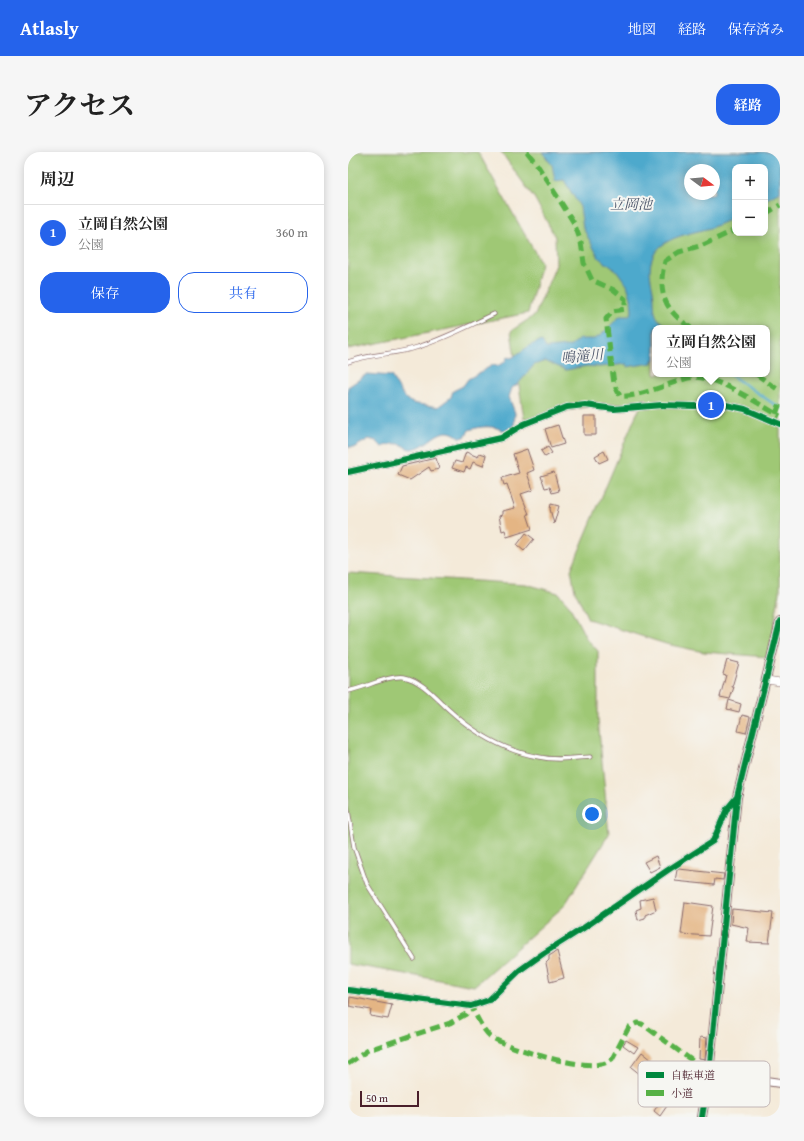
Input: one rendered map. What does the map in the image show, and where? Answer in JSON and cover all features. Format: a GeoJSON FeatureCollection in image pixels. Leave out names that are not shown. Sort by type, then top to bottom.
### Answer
{"type":"FeatureCollection","features":[{"type":"Feature","properties":{"kind":"street"},"geometry":{"type":"LineString","coordinates":[[348,472],[501,438],[524,424],[567,407],[585,405],[614,409],[662,405],[726,405],[745,409],[780,424]]}},
{"type":"Feature","properties":{"kind":"street"},"geometry":{"type":"LineString","coordinates":[[710,1061],[737,797],[767,680],[780,622]]}},
{"type":"Feature","properties":{"kind":"street"},"geometry":{"type":"LineString","coordinates":[[767,680],[780,682]]}},
{"type":"Feature","properties":{"kind":"street"},"geometry":{"type":"LineString","coordinates":[[348,990],[471,1006],[489,1000],[520,970],[713,841],[727,809],[737,797]]}},
{"type":"Feature","properties":{"kind":"street"},"geometry":{"type":"LineString","coordinates":[[770,1082],[780,1083]]}},
{"type":"Feature","properties":{"kind":"street"},"geometry":{"type":"LineString","coordinates":[[702,1117],[704,1107]]}},
{"type":"Feature","properties":{"kind":"lane"},"geometry":{"type":"LineString","coordinates":[[348,362],[374,354],[398,352],[417,348],[444,338],[494,314]]}},
{"type":"Feature","properties":{"kind":"lane"},"geometry":{"type":"LineString","coordinates":[[348,691],[391,678],[404,677],[416,681],[460,720],[512,750],[539,757],[562,759],[590,757]]}},
{"type":"Feature","properties":{"kind":"lane"},"geometry":{"type":"LineString","coordinates":[[348,810],[354,847],[367,884],[414,959]]}},
{"type":"Feature","properties":{"kind":"green space"},"geometry":{"type":"Polygon","coordinates":[[[348,152],[478,152],[541,263],[528,313],[348,349],[348,152]]]}},
{"type":"Feature","properties":{"kind":"green space"},"geometry":{"type":"Polygon","coordinates":[[[501,152],[780,152],[780,592],[768,657],[704,652],[666,644],[588,619],[575,591],[571,570],[636,415],[645,399],[620,405],[602,404],[524,419],[511,331],[535,315],[556,265],[555,237],[535,199],[501,152]]]}},
{"type":"Feature","properties":{"kind":"green space"},"geometry":{"type":"Polygon","coordinates":[[[348,573],[526,584],[558,593],[569,605],[586,638],[598,651],[598,720],[609,834],[564,906],[474,986],[348,964],[348,573]]]}},
{"type":"Feature","properties":{"kind":"water"},"geometry":{"type":"Polygon","coordinates":[[[542,152],[780,152],[780,192],[768,198],[768,164],[732,164],[732,218],[710,228],[671,240],[663,244],[656,251],[652,259],[650,277],[657,318],[666,325],[652,325],[652,363],[627,367],[627,364],[599,367],[587,366],[566,370],[545,361],[534,365],[519,383],[512,388],[509,397],[515,413],[514,426],[505,431],[491,427],[478,428],[469,430],[465,437],[460,438],[453,433],[441,433],[418,448],[411,449],[397,444],[382,447],[376,441],[369,439],[355,447],[348,447],[348,387],[367,374],[391,376],[403,395],[409,401],[415,404],[438,407],[451,397],[453,391],[463,386],[468,379],[493,365],[497,366],[505,362],[507,357],[511,358],[538,342],[542,341],[546,348],[571,346],[579,339],[594,339],[601,335],[620,316],[629,316],[632,311],[631,298],[627,285],[617,271],[599,258],[583,228],[580,207],[564,180],[555,181],[552,165],[542,152]]]}},
{"type":"Feature","properties":{"kind":"building"},"geometry":{"type":"Polygon","coordinates":[[[584,416],[596,416],[596,435],[584,435],[584,416]]]}},
{"type":"Feature","properties":{"kind":"building"},"geometry":{"type":"Polygon","coordinates":[[[558,425],[564,444],[551,448],[545,429],[558,425]]]}},
{"type":"Feature","properties":{"kind":"building"},"geometry":{"type":"Polygon","coordinates":[[[548,447],[552,453],[545,457],[541,451],[548,447]]]}},
{"type":"Feature","properties":{"kind":"building"},"geometry":{"type":"Polygon","coordinates":[[[527,449],[534,470],[527,473],[533,490],[521,494],[529,514],[527,514],[532,529],[507,537],[505,530],[502,531],[499,516],[502,515],[502,511],[515,508],[507,484],[504,485],[502,478],[519,473],[513,454],[527,449]]]}},
{"type":"Feature","properties":{"kind":"building"},"geometry":{"type":"Polygon","coordinates":[[[604,451],[608,459],[599,463],[595,456],[604,451]]]}},
{"type":"Feature","properties":{"kind":"building"},"geometry":{"type":"Polygon","coordinates":[[[466,452],[478,457],[480,453],[486,455],[483,466],[473,462],[470,469],[466,467],[464,472],[452,468],[455,461],[462,463],[466,452]]]}},
{"type":"Feature","properties":{"kind":"building"},"geometry":{"type":"Polygon","coordinates":[[[436,458],[439,469],[431,471],[429,467],[410,480],[398,475],[402,466],[436,458]]]}},
{"type":"Feature","properties":{"kind":"building"},"geometry":{"type":"Polygon","coordinates":[[[554,472],[559,491],[552,493],[550,487],[545,488],[541,476],[554,472]]]}},
{"type":"Feature","properties":{"kind":"building"},"geometry":{"type":"Polygon","coordinates":[[[551,504],[559,506],[554,524],[550,509],[551,504]]]}},
{"type":"Feature","properties":{"kind":"building"},"geometry":{"type":"Polygon","coordinates":[[[526,533],[534,539],[524,551],[517,545],[526,533]]]}},
{"type":"Feature","properties":{"kind":"building"},"geometry":{"type":"Polygon","coordinates":[[[727,660],[739,663],[730,699],[720,697],[726,675],[723,674],[727,660]]]}},
{"type":"Feature","properties":{"kind":"building"},"geometry":{"type":"Polygon","coordinates":[[[729,700],[741,704],[739,712],[727,709],[729,700]]]}},
{"type":"Feature","properties":{"kind":"building"},"geometry":{"type":"Polygon","coordinates":[[[742,715],[750,717],[746,733],[738,731],[742,715]]]}},
{"type":"Feature","properties":{"kind":"building"},"geometry":{"type":"Polygon","coordinates":[[[656,856],[660,867],[650,872],[644,862],[656,856]]]}},
{"type":"Feature","properties":{"kind":"building"},"geometry":{"type":"Polygon","coordinates":[[[677,870],[724,874],[723,880],[715,879],[714,885],[675,881],[677,870]]]}},
{"type":"Feature","properties":{"kind":"building"},"geometry":{"type":"Polygon","coordinates":[[[653,897],[656,910],[645,915],[645,918],[638,920],[636,910],[641,908],[640,900],[653,897]]]}},
{"type":"Feature","properties":{"kind":"building"},"geometry":{"type":"Polygon","coordinates":[[[685,902],[713,906],[709,936],[681,934],[685,902]]]}},
{"type":"Feature","properties":{"kind":"building"},"geometry":{"type":"Polygon","coordinates":[[[732,909],[773,913],[769,943],[747,942],[749,928],[731,924],[732,909]]]}},
{"type":"Feature","properties":{"kind":"building"},"geometry":{"type":"Polygon","coordinates":[[[557,951],[564,978],[550,982],[546,963],[549,960],[549,956],[557,951]]]}},
{"type":"Feature","properties":{"kind":"building"},"geometry":{"type":"Polygon","coordinates":[[[350,997],[392,1005],[388,1019],[370,1016],[371,1010],[349,1006],[350,997]]]}},
{"type":"Feature","properties":{"kind":"building"},"geometry":{"type":"Polygon","coordinates":[[[700,1037],[707,1038],[705,1060],[699,1059],[700,1037]]]}},
{"type":"Feature","properties":{"kind":"building"},"geometry":{"type":"Polygon","coordinates":[[[626,1040],[638,1047],[634,1053],[623,1045],[626,1040]]]}},
{"type":"Feature","properties":{"kind":"building"},"geometry":{"type":"Polygon","coordinates":[[[642,1052],[652,1060],[638,1061],[638,1073],[631,1067],[642,1052]]]}},
{"type":"Feature","properties":{"kind":"building"},"geometry":{"type":"Polygon","coordinates":[[[657,1107],[666,1107],[660,1116],[654,1111],[657,1107]]]}},
{"type":"Feature","properties":{"kind":"waterway"},"geometry":{"type":"LineString","coordinates":[[734,377],[780,408]]}},
{"type":"Feature","properties":{"kind":"marked path"},"geometry":{"type":"LineString","coordinates":[[527,152],[536,163],[574,223],[581,242],[584,263],[592,280],[614,290],[625,299],[625,309],[613,311],[606,319],[614,384],[620,396],[635,395],[688,378],[698,377],[722,384],[735,390],[780,416]]}},
{"type":"Feature","properties":{"kind":"marked path"},"geometry":{"type":"LineString","coordinates":[[768,212],[780,205]]}},
{"type":"Feature","properties":{"kind":"marked path"},"geometry":{"type":"LineString","coordinates":[[687,325],[674,314],[665,299],[662,282],[665,261],[679,252],[703,245],[732,231]]}},
{"type":"Feature","properties":{"kind":"marked path"},"geometry":{"type":"LineString","coordinates":[[760,377],[780,391]]}},
{"type":"Feature","properties":{"kind":"marked path"},"geometry":{"type":"LineString","coordinates":[[776,414],[780,403]]}},
{"type":"Feature","properties":{"kind":"marked path"},"geometry":{"type":"LineString","coordinates":[[348,1064],[368,1050],[450,1023],[466,1014],[471,1006],[482,1027],[491,1037],[513,1047],[545,1057],[577,1064],[602,1064],[612,1059],[629,1027],[637,1023],[642,1024],[693,1061]]}},
{"type":"Feature","properties":{"kind":"cycle path"},"geometry":{"type":"LineString","coordinates":[[348,472],[501,438],[524,424],[567,407],[585,405],[614,409],[662,405],[726,405],[745,409],[780,424]]}},
{"type":"Feature","properties":{"kind":"cycle path"},"geometry":{"type":"LineString","coordinates":[[710,1061],[737,797],[780,622]]}},
{"type":"Feature","properties":{"kind":"cycle path"},"geometry":{"type":"LineString","coordinates":[[348,990],[471,1006],[489,1000],[520,970],[713,841],[727,809],[737,797]]}},
{"type":"Feature","properties":{"kind":"cycle path"},"geometry":{"type":"LineString","coordinates":[[702,1117],[704,1107]]}},
{"type":"Feature","properties":{"kind":"place","name":"立岡自然公園"},"geometry":{"type":"Point","coordinates":[711,405]}},
{"type":"Feature","properties":{"kind":"water label","name":"立岡池"},"geometry":{"type":"Point","coordinates":[631,204]}},
{"type":"Feature","properties":{"kind":"water label","name":"鳴滝川"},"geometry":{"type":"Point","coordinates":[582,356]}}]}
